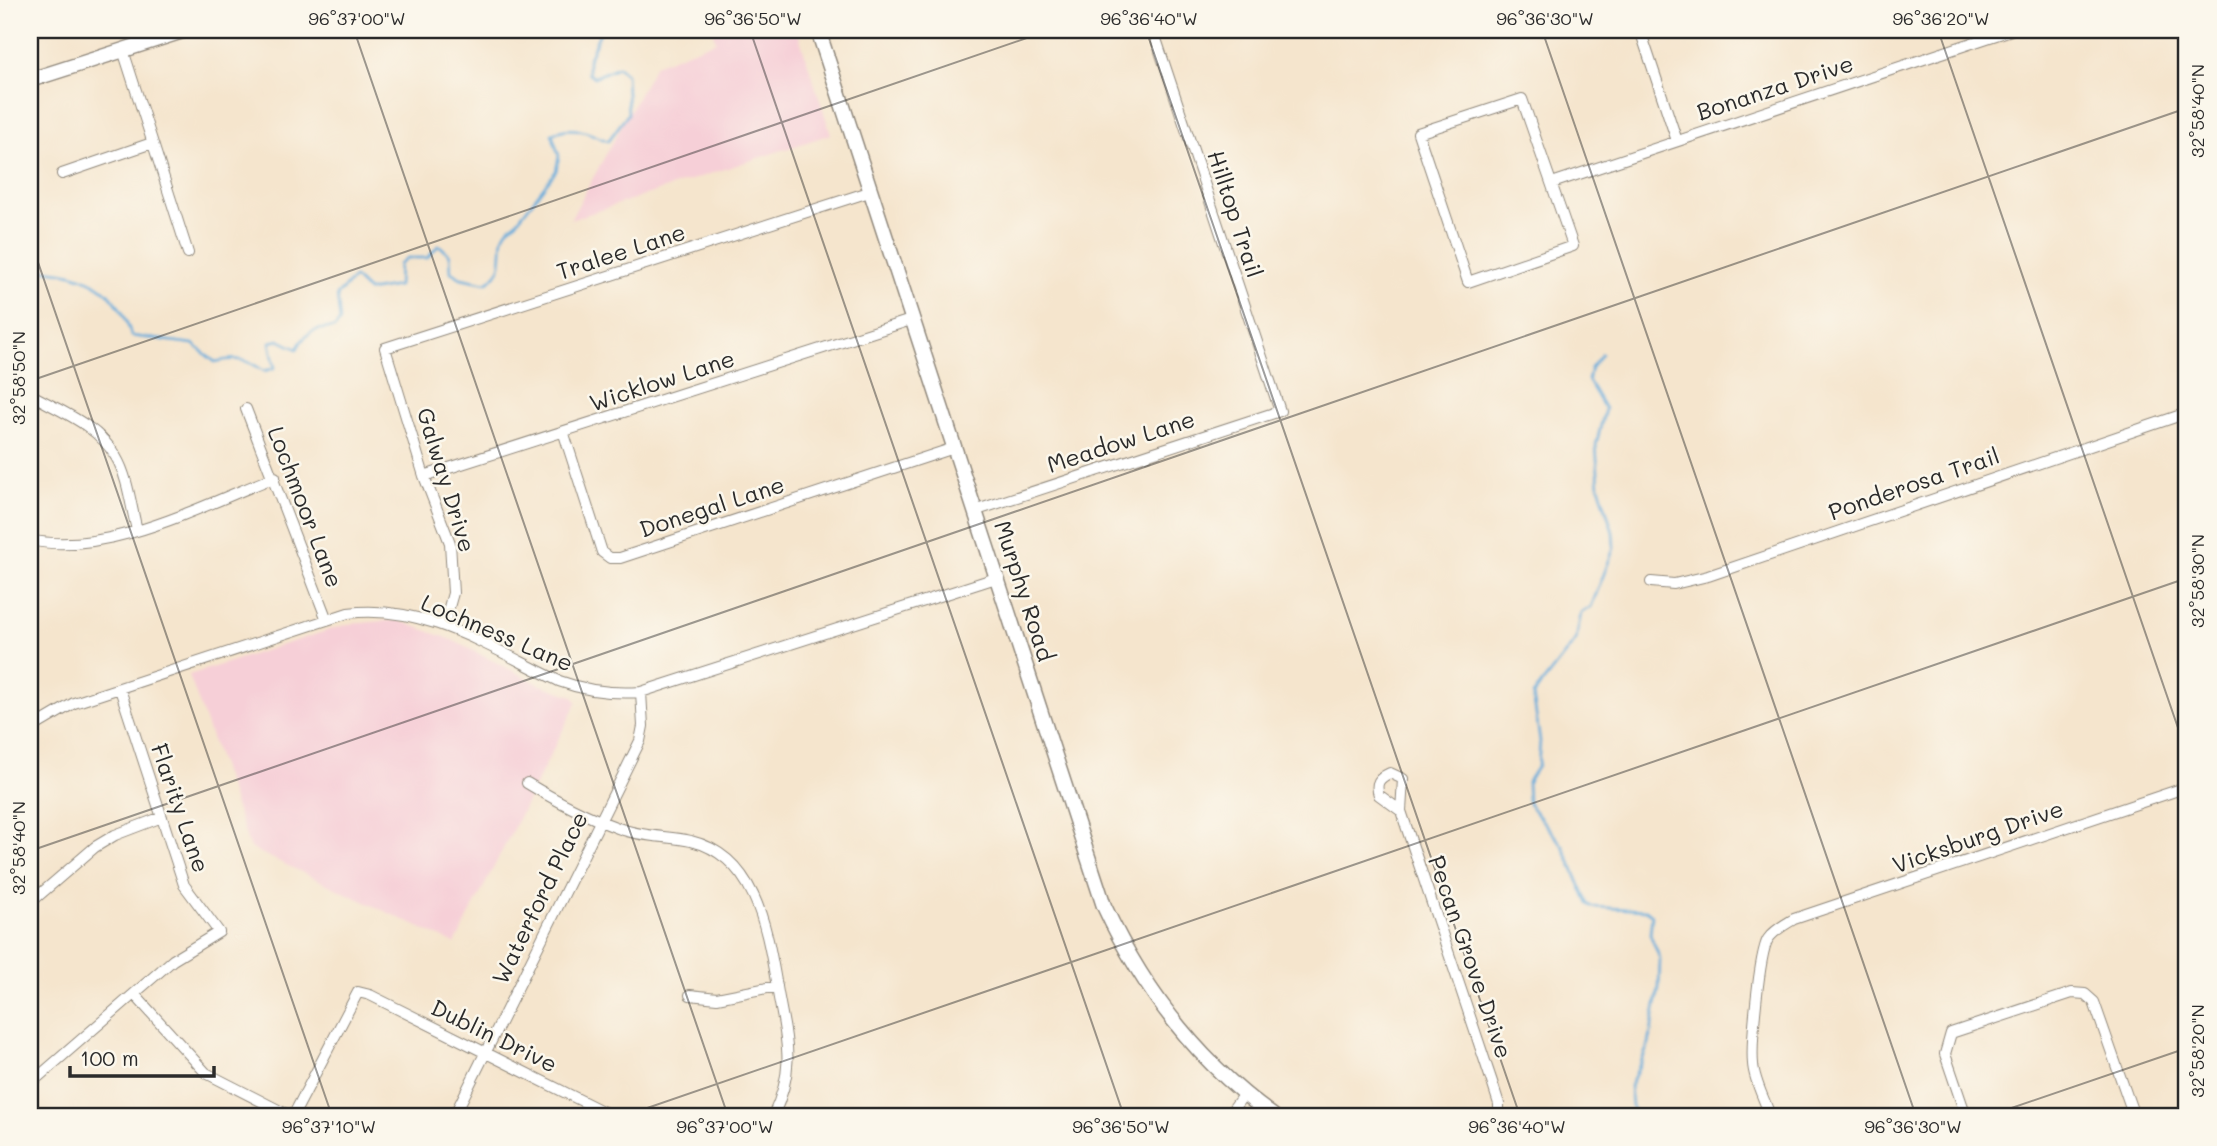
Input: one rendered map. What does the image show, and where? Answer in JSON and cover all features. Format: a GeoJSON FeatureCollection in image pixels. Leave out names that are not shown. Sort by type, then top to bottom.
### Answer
{"type":"FeatureCollection","features":[{"type":"Feature","properties":{"kind":"main road"},"geometry":{"type":"LineString","coordinates":[[30,80],[186,30]]}},
{"type":"Feature","properties":{"kind":"main road","name":"Murphy Road"},"geometry":{"type":"LineString","coordinates":[[818,30],[1086,856],[1119,937],[1142,978],[1212,1066],[1273,1116]]}},
{"type":"Feature","properties":{"kind":"street","name":"Hilltop Trail"},"geometry":{"type":"LineString","coordinates":[[1153,30],[1280,411]]}},
{"type":"Feature","properties":{"kind":"street"},"geometry":{"type":"LineString","coordinates":[[1640,30],[1678,141]]}},
{"type":"Feature","properties":{"kind":"street","name":"Bonanza Drive"},"geometry":{"type":"LineString","coordinates":[[1552,183],[2011,30]]}},
{"type":"Feature","properties":{"kind":"street"},"geometry":{"type":"LineString","coordinates":[[123,50],[188,253]]}},
{"type":"Feature","properties":{"kind":"street"},"geometry":{"type":"LineString","coordinates":[[1522,99],[1552,183],[1573,246],[1468,282],[1418,133],[1522,99]]}},
{"type":"Feature","properties":{"kind":"street"},"geometry":{"type":"LineString","coordinates":[[62,174],[152,143]]}},
{"type":"Feature","properties":{"kind":"street","name":"Tralee Lane"},"geometry":{"type":"LineString","coordinates":[[386,348],[869,192]]}},
{"type":"Feature","properties":{"kind":"street","name":"Wicklow Lane"},"geometry":{"type":"LineString","coordinates":[[425,476],[564,434],[911,320]]}},
{"type":"Feature","properties":{"kind":"street","name":"Galway Drive"},"geometry":{"type":"LineString","coordinates":[[386,348],[453,559],[453,593],[444,625]]}},
{"type":"Feature","properties":{"kind":"street"},"geometry":{"type":"LineString","coordinates":[[30,394],[90,428],[107,443],[118,459],[137,530]]}},
{"type":"Feature","properties":{"kind":"street","name":"Lochmoor Lane"},"geometry":{"type":"LineString","coordinates":[[246,408],[275,477],[327,620]]}},
{"type":"Feature","properties":{"kind":"street","name":"Meadow Lane"},"geometry":{"type":"LineString","coordinates":[[974,511],[1280,411]]}},
{"type":"Feature","properties":{"kind":"street","name":"Ponderosa Trail"},"geometry":{"type":"LineString","coordinates":[[1651,582],[1674,584],[1708,576],[2187,413]]}},
{"type":"Feature","properties":{"kind":"street","name":"Donegal Lane"},"geometry":{"type":"LineString","coordinates":[[564,434],[602,552],[610,558],[620,558],[954,448]]}},
{"type":"Feature","properties":{"kind":"street"},"geometry":{"type":"LineString","coordinates":[[30,540],[68,544],[137,530],[275,477]]}},
{"type":"Feature","properties":{"kind":"street","name":"Lochness Lane"},"geometry":{"type":"LineString","coordinates":[[30,729],[74,704],[348,613],[386,611],[444,625],[578,688],[619,693],[641,692],[996,578]]}},
{"type":"Feature","properties":{"kind":"street","name":"Flarity Lane"},"geometry":{"type":"LineString","coordinates":[[120,689],[184,885],[219,932],[173,960],[135,995]]}},
{"type":"Feature","properties":{"kind":"street","name":"Waterford Place"},"geometry":{"type":"LineString","coordinates":[[454,1116],[640,741],[643,726],[641,692]]}},
{"type":"Feature","properties":{"kind":"street"},"geometry":{"type":"LineString","coordinates":[[30,704],[40,722]]}},
{"type":"Feature","properties":{"kind":"street"},"geometry":{"type":"LineString","coordinates":[[527,783],[618,828],[645,835],[692,841],[733,864],[750,886],[763,918],[788,1063],[786,1089],[773,1116]]}},
{"type":"Feature","properties":{"kind":"street","name":"Vicksburg Drive"},"geometry":{"type":"LineString","coordinates":[[1770,1116],[1753,1066],[1754,1037],[1762,958],[1768,939],[1783,926],[1794,919],[2187,787]]}},
{"type":"Feature","properties":{"kind":"street","name":"Pecan Grove Drive"},"geometry":{"type":"LineString","coordinates":[[1401,811],[1492,1082],[1499,1104],[1499,1116]]}},
{"type":"Feature","properties":{"kind":"street"},"geometry":{"type":"LineString","coordinates":[[30,903],[95,848],[116,835],[162,817]]}},
{"type":"Feature","properties":{"kind":"street"},"geometry":{"type":"LineString","coordinates":[[690,995],[717,999],[776,986]]}},
{"type":"Feature","properties":{"kind":"street","name":"Dublin Drive"},"geometry":{"type":"LineString","coordinates":[[292,1116],[358,992],[370,995],[612,1116]]}},
{"type":"Feature","properties":{"kind":"street"},"geometry":{"type":"LineString","coordinates":[[1966,1116],[1945,1054],[1951,1033],[2072,993],[2085,994],[2094,1002],[2134,1116]]}},
{"type":"Feature","properties":{"kind":"street"},"geometry":{"type":"LineString","coordinates":[[30,1084],[135,995],[206,1073],[234,1090],[292,1116]]}},
{"type":"Feature","properties":{"kind":"street"},"geometry":{"type":"LineString","coordinates":[[1228,1116],[1244,1094]]}},
{"type":"Feature","properties":{"kind":"shaded area"},"geometry":{"type":"Polygon","coordinates":[[[712,30],[797,30],[831,134],[570,220],[655,65],[716,41],[712,30]]]}},
{"type":"Feature","properties":{"kind":"shaded area"},"geometry":{"type":"Polygon","coordinates":[[[397,620],[450,639],[541,685],[573,696],[577,702],[455,944],[250,848],[189,675],[348,624],[397,620]]]}},
{"type":"Feature","properties":{"kind":"waterway"},"geometry":{"type":"LineString","coordinates":[[30,266],[76,275],[98,286],[122,311],[131,336],[193,344],[215,362],[241,360],[264,371],[275,368],[270,342],[279,340],[297,349],[312,332],[335,328],[340,321],[337,295],[354,278],[368,291],[398,286],[399,264],[407,258],[427,258],[439,245],[450,255],[451,272],[461,278],[486,283],[500,268],[502,243],[508,229],[515,224],[556,171],[559,156],[552,134],[573,129],[608,141],[628,114],[626,74],[618,67],[594,77],[588,74],[588,60],[601,30]]}},
{"type":"Feature","properties":{"kind":"waterway"},"geometry":{"type":"LineString","coordinates":[[1602,354],[1591,368],[1588,380],[1605,409],[1596,445],[1599,486],[1613,532],[1614,548],[1591,607],[1581,613],[1576,640],[1533,695],[1540,741],[1538,766],[1527,783],[1528,803],[1563,846],[1588,904],[1593,907],[1646,910],[1652,915],[1650,934],[1660,959],[1659,988],[1649,1044],[1630,1086],[1633,1116]]}}]}
